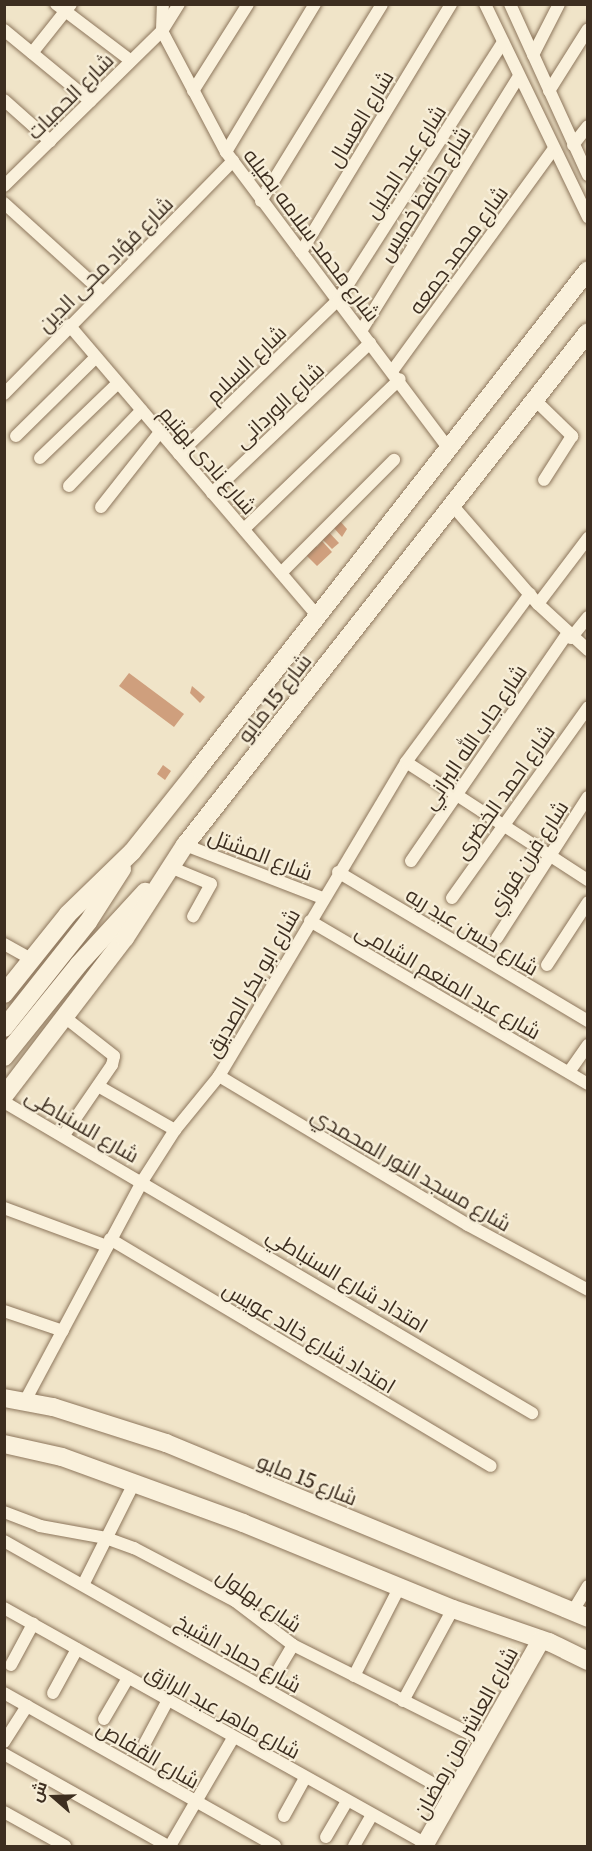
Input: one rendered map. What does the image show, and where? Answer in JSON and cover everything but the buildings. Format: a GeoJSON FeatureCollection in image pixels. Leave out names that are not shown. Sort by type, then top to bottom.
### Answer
{"type":"FeatureCollection","features":[{"type":"Feature","properties":{"kind":"main road","name":"شارع 15 مايو"},"geometry":{"type":"LineString","coordinates":[[4,994],[68,914],[132,852],[319,618],[588,270]]}},
{"type":"Feature","properties":{"kind":"main road","name":"شارع 15 مايو"},"geometry":{"type":"LineString","coordinates":[[4,1096],[67,1019],[125,938],[185,844],[588,332]]}},
{"type":"Feature","properties":{"kind":"main road"},"geometry":{"type":"LineString","coordinates":[[4,1028],[94,914],[132,852]]}},
{"type":"Feature","properties":{"kind":"main road"},"geometry":{"type":"LineString","coordinates":[[4,1058],[119,919],[166,872]]}},
{"type":"Feature","properties":{"kind":"main road","name":"شارع 15 مايو"},"geometry":{"type":"LineString","coordinates":[[4,1398],[25,1401],[166,1443],[580,1614]]}},
{"type":"Feature","properties":{"kind":"main road"},"geometry":{"type":"LineString","coordinates":[[4,1444],[62,1458],[134,1482],[453,1609],[542,1640],[588,1661]]}},
{"type":"Feature","properties":{"kind":"main road","name":"شارع العاشر من رمضان"},"geometry":{"type":"LineString","coordinates":[[425,1845],[542,1640]]}},
{"type":"Feature","properties":{"kind":"street"},"geometry":{"type":"LineString","coordinates":[[162,31],[163,4]]}},
{"type":"Feature","properties":{"kind":"street","name":"شارع الحميات"},"geometry":{"type":"LineString","coordinates":[[4,186],[162,31],[179,4]]}},
{"type":"Feature","properties":{"kind":"street"},"geometry":{"type":"LineString","coordinates":[[193,91],[248,4]]}},
{"type":"Feature","properties":{"kind":"street","name":"شارع فؤاد محى الدين"},"geometry":{"type":"LineString","coordinates":[[4,394],[229,157],[315,4]]}},
{"type":"Feature","properties":{"kind":"street"},"geometry":{"type":"LineString","coordinates":[[261,201],[382,4]]}},
{"type":"Feature","properties":{"kind":"street","name":"شارع العسال"},"geometry":{"type":"LineString","coordinates":[[301,252],[451,4]]}},
{"type":"Feature","properties":{"kind":"street"},"geometry":{"type":"LineString","coordinates":[[485,4],[553,150],[588,217]]}},
{"type":"Feature","properties":{"kind":"street"},"geometry":{"type":"LineString","coordinates":[[510,4],[588,175]]}},
{"type":"Feature","properties":{"kind":"street"},"geometry":{"type":"LineString","coordinates":[[533,55],[560,4]]}},
{"type":"Feature","properties":{"kind":"street"},"geometry":{"type":"LineString","coordinates":[[32,52],[64,7],[131,61]]}},
{"type":"Feature","properties":{"kind":"street"},"geometry":{"type":"LineString","coordinates":[[4,30],[90,101]]}},
{"type":"Feature","properties":{"kind":"street"},"geometry":{"type":"LineString","coordinates":[[549,91],[588,30]]}},
{"type":"Feature","properties":{"kind":"street","name":"شارع محمد سلامه بصيله"},"geometry":{"type":"LineString","coordinates":[[162,31],[229,157],[396,375],[450,450]]}},
{"type":"Feature","properties":{"kind":"street","name":"شارع عبد الجليل"},"geometry":{"type":"LineString","coordinates":[[338,300],[503,42]]}},
{"type":"Feature","properties":{"kind":"street","name":"شارع حافظ خميس"},"geometry":{"type":"LineString","coordinates":[[361,331],[519,76]]}},
{"type":"Feature","properties":{"kind":"street"},"geometry":{"type":"LineString","coordinates":[[4,100],[50,141]]}},
{"type":"Feature","properties":{"kind":"street"},"geometry":{"type":"LineString","coordinates":[[573,145],[588,126]]}},
{"type":"Feature","properties":{"kind":"street","name":"شارع محمد جمعه"},"geometry":{"type":"LineString","coordinates":[[244,529],[396,375],[553,150]]}},
{"type":"Feature","properties":{"kind":"street"},"geometry":{"type":"LineString","coordinates":[[4,203],[102,292]]}},
{"type":"Feature","properties":{"kind":"street","name":"شارع السلام"},"geometry":{"type":"LineString","coordinates":[[179,454],[338,300]]}},
{"type":"Feature","properties":{"kind":"street","name":"شارع نادى بهتيم"},"geometry":{"type":"LineString","coordinates":[[69,325],[319,618]]}},
{"type":"Feature","properties":{"kind":"street","name":"شارع الوردانى"},"geometry":{"type":"LineString","coordinates":[[212,492],[370,343]]}},
{"type":"Feature","properties":{"kind":"street"},"geometry":{"type":"LineString","coordinates":[[16,436],[96,357]]}},
{"type":"Feature","properties":{"kind":"street"},"geometry":{"type":"LineString","coordinates":[[40,458],[118,383]]}},
{"type":"Feature","properties":{"kind":"street"},"geometry":{"type":"LineString","coordinates":[[534,400],[572,436],[544,480]]}},
{"type":"Feature","properties":{"kind":"street"},"geometry":{"type":"LineString","coordinates":[[69,486],[142,410]]}},
{"type":"Feature","properties":{"kind":"street"},"geometry":{"type":"LineString","coordinates":[[101,507],[160,432]]}},
{"type":"Feature","properties":{"kind":"street"},"geometry":{"type":"LineString","coordinates":[[281,573],[394,460]]}},
{"type":"Feature","properties":{"kind":"street"},"geometry":{"type":"LineString","coordinates":[[453,506],[534,599],[569,636],[588,650]]}},
{"type":"Feature","properties":{"kind":"street","name":"شارع ابو بكر الصديق"},"geometry":{"type":"LineString","coordinates":[[25,1401],[143,1180],[175,1130],[219,1076],[322,898],[406,762],[534,599],[588,538]]}},
{"type":"Feature","properties":{"kind":"street","name":"شارع جاب الله البراني"},"geometry":{"type":"LineString","coordinates":[[411,861],[569,636],[588,617]]}},
{"type":"Feature","properties":{"kind":"street","name":"شارع احمد الخضرى"},"geometry":{"type":"LineString","coordinates":[[452,898],[588,707]]}},
{"type":"Feature","properties":{"kind":"street"},"geometry":{"type":"LineString","coordinates":[[406,762],[588,880]]}},
{"type":"Feature","properties":{"kind":"street","name":"شارع فرن فوزي"},"geometry":{"type":"LineString","coordinates":[[497,938],[588,797]]}},
{"type":"Feature","properties":{"kind":"street","name":"شارع المشتل"},"geometry":{"type":"LineString","coordinates":[[185,844],[322,898]]}},
{"type":"Feature","properties":{"kind":"street"},"geometry":{"type":"LineString","coordinates":[[166,872],[211,884],[193,916]]}},
{"type":"Feature","properties":{"kind":"street","name":"شارع حسن عبد ربه"},"geometry":{"type":"LineString","coordinates":[[338,872],[588,1022]]}},
{"type":"Feature","properties":{"kind":"street"},"geometry":{"type":"LineString","coordinates":[[547,965],[588,902]]}},
{"type":"Feature","properties":{"kind":"street","name":"شارع عبد المنعم الشامى"},"geometry":{"type":"LineString","coordinates":[[310,921],[588,1084]]}},
{"type":"Feature","properties":{"kind":"street"},"geometry":{"type":"LineString","coordinates":[[4,944],[31,959]]}},
{"type":"Feature","properties":{"kind":"street"},"geometry":{"type":"LineString","coordinates":[[64,1135],[98,1086],[114,1056],[67,1019]]}},
{"type":"Feature","properties":{"kind":"street"},"geometry":{"type":"LineString","coordinates":[[569,1072],[588,1045]]}},
{"type":"Feature","properties":{"kind":"street","name":"شارع مسجد النور المحمدي"},"geometry":{"type":"LineString","coordinates":[[219,1076],[468,1225],[588,1290]]}},
{"type":"Feature","properties":{"kind":"street"},"geometry":{"type":"LineString","coordinates":[[98,1086],[175,1130]]}},
{"type":"Feature","properties":{"kind":"street","name":"شارع السنباطى"},"geometry":{"type":"LineString","coordinates":[[4,1102],[143,1180]]}},
{"type":"Feature","properties":{"kind":"street","name":"امتداد شارع السنباطي"},"geometry":{"type":"LineString","coordinates":[[143,1180],[532,1413]]}},
{"type":"Feature","properties":{"kind":"street","name":"امتداد شارع خالد عويس"},"geometry":{"type":"LineString","coordinates":[[4,1208],[108,1242],[490,1466]]}},
{"type":"Feature","properties":{"kind":"street"},"geometry":{"type":"LineString","coordinates":[[4,1311],[63,1331]]}},
{"type":"Feature","properties":{"kind":"street"},"geometry":{"type":"LineString","coordinates":[[83,1586],[134,1482]]}},
{"type":"Feature","properties":{"kind":"street","name":"شارع بهلول"},"geometry":{"type":"LineString","coordinates":[[4,1512],[51,1529],[106,1538],[134,1548],[235,1601],[293,1645],[486,1741]]}},
{"type":"Feature","properties":{"kind":"street","name":"شارع حماد الشيخ"},"geometry":{"type":"LineString","coordinates":[[4,1541],[455,1796]]}},
{"type":"Feature","properties":{"kind":"street"},"geometry":{"type":"LineString","coordinates":[[580,1614],[588,1586]]}},
{"type":"Feature","properties":{"kind":"street"},"geometry":{"type":"LineString","coordinates":[[354,1677],[399,1588]]}},
{"type":"Feature","properties":{"kind":"street","name":"شارع ماهر عبد الرازق"},"geometry":{"type":"LineString","coordinates":[[4,1608],[425,1845]]}},
{"type":"Feature","properties":{"kind":"street"},"geometry":{"type":"LineString","coordinates":[[403,1701],[453,1609]]}},
{"type":"Feature","properties":{"kind":"street"},"geometry":{"type":"LineString","coordinates":[[11,1665],[33,1624]]}},
{"type":"Feature","properties":{"kind":"street"},"geometry":{"type":"LineString","coordinates":[[267,1689],[293,1645]]}},
{"type":"Feature","properties":{"kind":"street"},"geometry":{"type":"LineString","coordinates":[[53,1693],[77,1649]]}},
{"type":"Feature","properties":{"kind":"street"},"geometry":{"type":"LineString","coordinates":[[104,1719],[128,1678]]}},
{"type":"Feature","properties":{"kind":"street","name":"شارع القفاص"},"geometry":{"type":"LineString","coordinates":[[4,1693],[275,1846]]}},
{"type":"Feature","properties":{"kind":"street"},"geometry":{"type":"LineString","coordinates":[[145,1743],[168,1700]]}},
{"type":"Feature","properties":{"kind":"street"},"geometry":{"type":"LineString","coordinates":[[4,1742],[27,1706]]}},
{"type":"Feature","properties":{"kind":"street"},"geometry":{"type":"LineString","coordinates":[[4,1754],[169,1846],[197,1803],[233,1737]]}},
{"type":"Feature","properties":{"kind":"street"},"geometry":{"type":"LineString","coordinates":[[284,1816],[305,1778]]}},
{"type":"Feature","properties":{"kind":"street"},"geometry":{"type":"LineString","coordinates":[[326,1837],[347,1801]]}},
{"type":"Feature","properties":{"kind":"street"},"geometry":{"type":"LineString","coordinates":[[4,1812],[65,1846]]}},
{"type":"Feature","properties":{"kind":"street"},"geometry":{"type":"LineString","coordinates":[[354,1846],[372,1815]]}}]}
